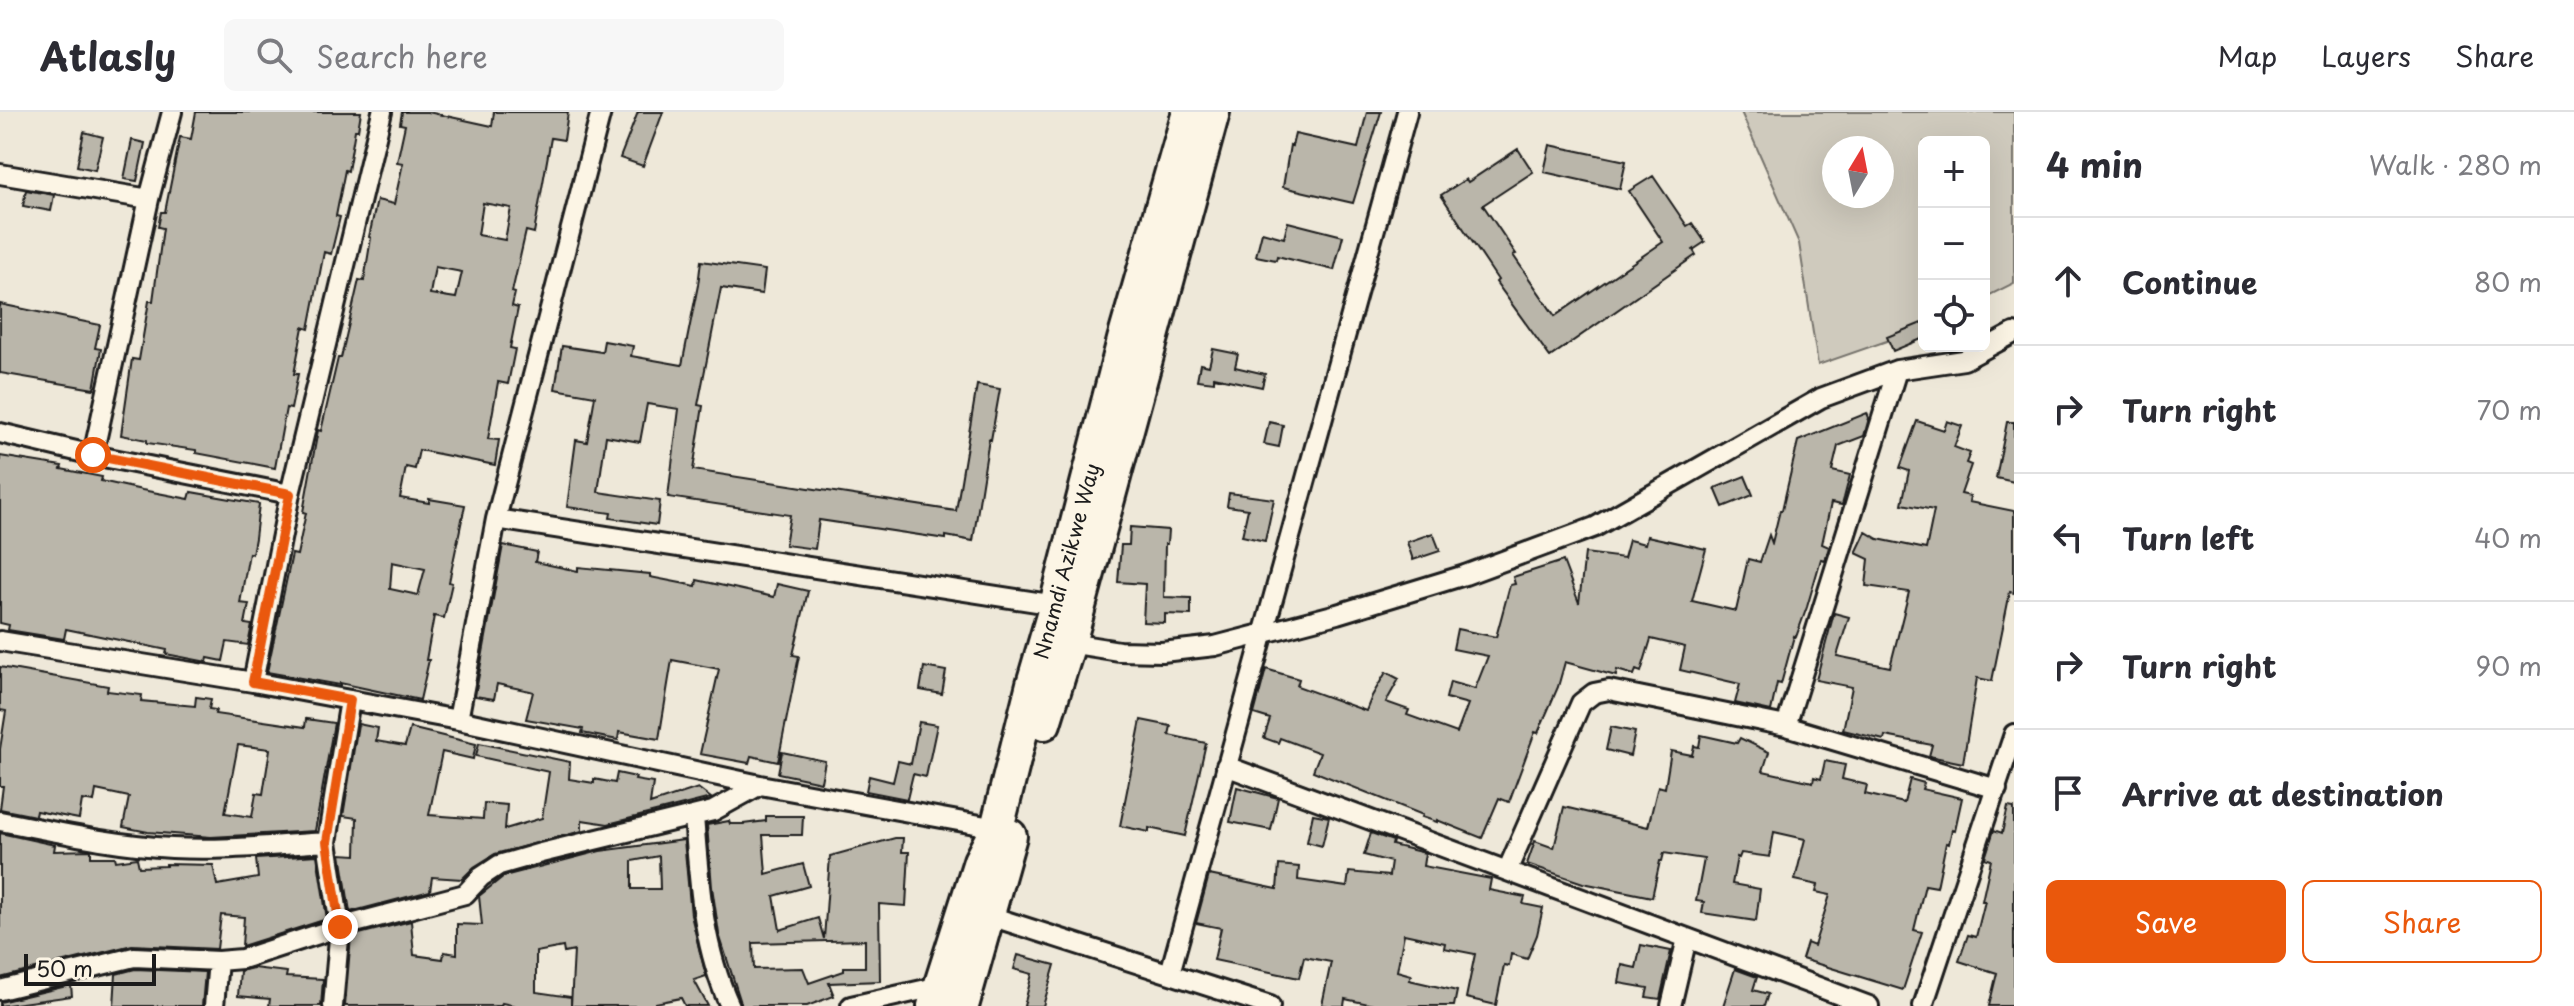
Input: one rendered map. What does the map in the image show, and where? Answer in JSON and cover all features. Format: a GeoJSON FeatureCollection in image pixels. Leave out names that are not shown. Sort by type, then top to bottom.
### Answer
{"type":"FeatureCollection","features":[{"type":"Feature","properties":{"kind":"highway","name":"Nnamdi Azikwe Way"},"geometry":{"type":"LineString","coordinates":[[946,999],[980,861],[997,828],[1124,340],[1189,112]]}},
{"type":"Feature","properties":{"kind":"highway","name":"Nnamdi Azikwe Way"},"geometry":{"type":"LineString","coordinates":[[946,999],[987,915],[1069,643],[1213,112]]}},
{"type":"Feature","properties":{"kind":"street"},"geometry":{"type":"LineString","coordinates":[[93,455],[149,199],[172,112]]}},
{"type":"Feature","properties":{"kind":"street"},"geometry":{"type":"LineString","coordinates":[[253,682],[290,494],[382,112]]}},
{"type":"Feature","properties":{"kind":"street"},"geometry":{"type":"LineString","coordinates":[[458,720],[496,519],[601,112]]}},
{"type":"Feature","properties":{"kind":"street"},"geometry":{"type":"LineString","coordinates":[[1170,973],[1407,112]]}},
{"type":"Feature","properties":{"kind":"street"},"geometry":{"type":"LineString","coordinates":[[0,174],[149,199]]}},
{"type":"Feature","properties":{"kind":"street"},"geometry":{"type":"LineString","coordinates":[[1069,643],[1119,651],[1162,652],[1215,646],[1465,575],[1595,527],[1821,398],[1897,370],[1964,360],[2014,333]]}},
{"type":"Feature","properties":{"kind":"street"},"geometry":{"type":"LineString","coordinates":[[1786,726],[1897,370]]}},
{"type":"Feature","properties":{"kind":"street"},"geometry":{"type":"LineString","coordinates":[[0,433],[290,494]]}},
{"type":"Feature","properties":{"kind":"street"},"geometry":{"type":"LineString","coordinates":[[496,519],[1056,605]]}},
{"type":"Feature","properties":{"kind":"street"},"geometry":{"type":"LineString","coordinates":[[0,641],[253,682],[458,720],[760,785],[997,828]]}},
{"type":"Feature","properties":{"kind":"street"},"geometry":{"type":"LineString","coordinates":[[1507,871],[1581,703],[1594,693],[1609,690],[1786,726],[1997,789]]}},
{"type":"Feature","properties":{"kind":"street"},"geometry":{"type":"LineString","coordinates":[[333,1006],[340,927],[327,842],[350,700]]}},
{"type":"Feature","properties":{"kind":"street"},"geometry":{"type":"LineString","coordinates":[[1923,1006],[2014,734]]}},
{"type":"Feature","properties":{"kind":"street"},"geometry":{"type":"LineString","coordinates":[[1226,766],[1869,1006]]}},
{"type":"Feature","properties":{"kind":"street"},"geometry":{"type":"LineString","coordinates":[[0,990],[134,957],[218,961],[242,959],[340,927],[465,894],[481,877],[499,865],[713,811],[760,785]]}},
{"type":"Feature","properties":{"kind":"street"},"geometry":{"type":"LineString","coordinates":[[694,816],[705,932],[719,983],[730,1006]]}},
{"type":"Feature","properties":{"kind":"street"},"geometry":{"type":"LineString","coordinates":[[0,821],[73,835],[171,848],[327,842]]}},
{"type":"Feature","properties":{"kind":"street"},"geometry":{"type":"LineString","coordinates":[[987,915],[1170,973],[1221,999],[1270,1006]]}},
{"type":"Feature","properties":{"kind":"street"},"geometry":{"type":"LineString","coordinates":[[1671,1006],[1687,938]]}},
{"type":"Feature","properties":{"kind":"street"},"geometry":{"type":"LineString","coordinates":[[214,1006],[218,961]]}},
{"type":"Feature","properties":{"kind":"street"},"geometry":{"type":"LineString","coordinates":[[851,1006],[946,999]]}},
{"type":"Feature","properties":{"kind":"shaded area"},"geometry":{"type":"Polygon","coordinates":[[[1741,112],[2014,112],[2014,283],[1990,295],[1990,136],[1918,136],[1918,330],[1818,365],[1799,243],[1741,112]]]}},
{"type":"Feature","properties":{"kind":"building"},"geometry":{"type":"Polygon","coordinates":[[[196,112],[361,112],[348,171],[345,170],[336,216],[340,217],[331,254],[324,252],[309,329],[303,327],[294,374],[298,374],[291,409],[286,408],[275,468],[121,435],[132,359],[139,360],[149,301],[153,301],[163,228],[158,227],[161,212],[165,212],[180,137],[191,139],[196,112]]]}},
{"type":"Feature","properties":{"kind":"building"},"geometry":{"type":"Polygon","coordinates":[[[402,112],[428,112],[492,126],[494,112],[568,112],[564,140],[551,138],[534,233],[526,231],[512,292],[515,293],[512,306],[518,308],[510,348],[515,349],[508,384],[498,382],[488,439],[499,440],[495,465],[419,450],[415,469],[406,467],[400,498],[465,505],[444,618],[434,616],[420,700],[267,672],[292,554],[297,555],[306,513],[303,512],[318,430],[321,431],[338,358],[341,358],[359,280],[364,281],[377,200],[394,204],[403,163],[397,162],[405,125],[400,124],[402,112]],[[483,203],[478,235],[505,240],[511,208],[483,203]],[[435,267],[430,294],[456,298],[462,272],[435,267]],[[392,562],[390,589],[418,595],[425,569],[392,562]]]}},
{"type":"Feature","properties":{"kind":"building"},"geometry":{"type":"Polygon","coordinates":[[[638,112],[663,112],[643,166],[620,158],[638,112]]]}},
{"type":"Feature","properties":{"kind":"building"},"geometry":{"type":"Polygon","coordinates":[[[1367,112],[1381,112],[1353,203],[1283,187],[1290,145],[1295,134],[1358,148],[1367,112]]]}},
{"type":"Feature","properties":{"kind":"building"},"geometry":{"type":"Polygon","coordinates":[[[84,132],[103,137],[95,170],[77,166],[84,132]]]}},
{"type":"Feature","properties":{"kind":"building"},"geometry":{"type":"Polygon","coordinates":[[[132,140],[145,143],[137,181],[124,179],[132,140]]]}},
{"type":"Feature","properties":{"kind":"building"},"geometry":{"type":"Polygon","coordinates":[[[1550,145],[1626,161],[1620,189],[1544,172],[1550,145]]]}},
{"type":"Feature","properties":{"kind":"building"},"geometry":{"type":"Polygon","coordinates":[[[1518,149],[1533,172],[1483,205],[1555,316],[1663,242],[1629,191],[1653,176],[1687,226],[1692,223],[1705,242],[1693,250],[1696,255],[1550,357],[1496,282],[1498,280],[1441,195],[1466,179],[1468,182],[1518,149]]]}},
{"type":"Feature","properties":{"kind":"building"},"geometry":{"type":"Polygon","coordinates":[[[26,190],[54,195],[51,211],[23,206],[26,190]]]}},
{"type":"Feature","properties":{"kind":"building"},"geometry":{"type":"Polygon","coordinates":[[[1288,222],[1343,236],[1334,270],[1277,256],[1276,260],[1256,256],[1262,232],[1284,238],[1288,222]]]}},
{"type":"Feature","properties":{"kind":"building"},"geometry":{"type":"Polygon","coordinates":[[[701,261],[765,270],[762,294],[721,288],[698,405],[703,406],[693,470],[956,511],[977,385],[1000,389],[973,541],[819,520],[815,549],[785,545],[790,515],[668,497],[679,409],[647,404],[640,442],[606,436],[598,492],[660,501],[657,525],[610,518],[611,513],[567,507],[576,440],[587,442],[595,396],[555,389],[562,346],[602,352],[604,341],[633,346],[631,356],[682,365],[701,261]]]}},
{"type":"Feature","properties":{"kind":"building"},"geometry":{"type":"Polygon","coordinates":[[[0,304],[100,325],[95,348],[101,349],[94,389],[0,373],[0,304]]]}},
{"type":"Feature","properties":{"kind":"building"},"geometry":{"type":"Polygon","coordinates":[[[1918,324],[1918,341],[1893,351],[1887,337],[1918,324]]]}},
{"type":"Feature","properties":{"kind":"building"},"geometry":{"type":"Polygon","coordinates":[[[1213,349],[1238,354],[1235,367],[1265,374],[1262,387],[1214,377],[1214,382],[1197,380],[1200,364],[1209,366],[1213,349]]]}},
{"type":"Feature","properties":{"kind":"building"},"geometry":{"type":"Polygon","coordinates":[[[1867,413],[1869,418],[1864,436],[1838,446],[1832,471],[1850,475],[1842,505],[1831,503],[1822,544],[1829,547],[1825,560],[1821,559],[1807,607],[1794,636],[1781,684],[1777,683],[1771,711],[1735,703],[1740,684],[1680,670],[1685,647],[1651,639],[1641,672],[1636,670],[1634,675],[1617,670],[1616,676],[1565,662],[1558,687],[1538,733],[1535,732],[1509,802],[1499,798],[1482,838],[1422,817],[1313,771],[1320,753],[1280,738],[1278,743],[1264,738],[1270,719],[1254,714],[1266,669],[1299,679],[1297,686],[1366,711],[1386,672],[1399,679],[1386,702],[1409,710],[1407,715],[1457,733],[1468,704],[1446,698],[1450,682],[1475,689],[1488,656],[1453,649],[1457,629],[1496,637],[1510,585],[1515,584],[1513,577],[1563,561],[1579,603],[1585,553],[1624,558],[1629,540],[1645,544],[1647,536],[1706,549],[1692,601],[1736,611],[1748,559],[1760,562],[1769,535],[1772,543],[1798,441],[1867,413]]]}},
{"type":"Feature","properties":{"kind":"building"},"geometry":{"type":"Polygon","coordinates":[[[1917,421],[1944,430],[1947,421],[1962,426],[1954,447],[1970,453],[1966,463],[1971,465],[1961,494],[1970,496],[1969,502],[2014,511],[2014,593],[2010,592],[1992,681],[1977,678],[1963,763],[1929,756],[1932,745],[1885,736],[1884,740],[1843,730],[1852,687],[1816,680],[1834,613],[1849,617],[1837,656],[1890,667],[1909,592],[1866,586],[1869,559],[1856,553],[1866,532],[1878,539],[1926,549],[1934,510],[1902,504],[1909,471],[1900,468],[1917,421]]]}},
{"type":"Feature","properties":{"kind":"building"},"geometry":{"type":"Polygon","coordinates":[[[1269,422],[1283,425],[1279,447],[1264,444],[1269,422]]]}},
{"type":"Feature","properties":{"kind":"building"},"geometry":{"type":"Polygon","coordinates":[[[2007,422],[2014,422],[2014,482],[1996,478],[2007,422]]]}},
{"type":"Feature","properties":{"kind":"building"},"geometry":{"type":"Polygon","coordinates":[[[0,456],[62,466],[61,469],[102,477],[101,481],[189,499],[191,492],[259,504],[252,554],[249,553],[240,603],[249,604],[245,624],[252,625],[248,645],[227,642],[223,661],[208,658],[207,662],[166,654],[167,650],[66,629],[64,639],[8,630],[9,625],[0,623],[0,456]]]}},
{"type":"Feature","properties":{"kind":"building"},"geometry":{"type":"Polygon","coordinates":[[[1745,476],[1753,495],[1723,507],[1715,488],[1745,476]]]}},
{"type":"Feature","properties":{"kind":"building"},"geometry":{"type":"Polygon","coordinates":[[[1229,493],[1274,499],[1265,541],[1242,536],[1248,509],[1227,506],[1229,493]]]}},
{"type":"Feature","properties":{"kind":"building"},"geometry":{"type":"Polygon","coordinates":[[[1130,527],[1168,530],[1164,597],[1191,598],[1191,615],[1165,614],[1165,623],[1143,622],[1145,584],[1118,582],[1121,545],[1129,545],[1130,527]]]}},
{"type":"Feature","properties":{"kind":"building"},"geometry":{"type":"Polygon","coordinates":[[[1433,533],[1440,551],[1413,560],[1407,542],[1433,533]]]}},
{"type":"Feature","properties":{"kind":"building"},"geometry":{"type":"Polygon","coordinates":[[[503,545],[537,552],[535,562],[578,571],[578,567],[650,574],[650,577],[696,586],[697,580],[774,597],[777,584],[808,591],[793,655],[799,656],[778,762],[751,756],[749,763],[700,754],[719,669],[672,660],[659,739],[619,732],[618,740],[582,733],[583,729],[526,719],[533,692],[530,691],[497,684],[494,699],[475,696],[503,545]]]}},
{"type":"Feature","properties":{"kind":"building"},"geometry":{"type":"Polygon","coordinates":[[[0,667],[108,686],[107,691],[142,695],[141,701],[195,706],[196,697],[211,699],[209,709],[216,710],[215,714],[305,727],[306,719],[334,723],[315,831],[211,837],[148,832],[123,827],[129,797],[96,790],[94,802],[82,800],[79,819],[36,811],[35,816],[0,809],[3,786],[0,786],[0,749],[6,711],[0,710],[0,667]],[[238,745],[225,813],[252,817],[256,793],[263,794],[270,749],[238,745]]]}},
{"type":"Feature","properties":{"kind":"building"},"geometry":{"type":"Polygon","coordinates":[[[924,667],[946,671],[942,694],[920,690],[924,667]]]}},
{"type":"Feature","properties":{"kind":"building"},"geometry":{"type":"Polygon","coordinates":[[[1141,720],[1171,726],[1169,735],[1206,743],[1185,836],[1149,828],[1149,832],[1120,826],[1141,720]]]}},
{"type":"Feature","properties":{"kind":"building"},"geometry":{"type":"Polygon","coordinates":[[[919,722],[937,725],[926,777],[913,774],[907,799],[866,791],[869,776],[893,782],[898,761],[911,764],[919,722]]]}},
{"type":"Feature","properties":{"kind":"building"},"geometry":{"type":"Polygon","coordinates":[[[358,724],[378,728],[376,741],[405,746],[410,728],[476,744],[473,759],[442,752],[429,815],[483,819],[484,803],[507,805],[505,829],[542,818],[549,772],[476,756],[479,743],[570,762],[569,779],[615,783],[617,773],[653,783],[650,804],[698,788],[711,798],[608,824],[582,820],[582,831],[495,854],[462,879],[432,877],[430,891],[350,912],[341,854],[356,855],[357,818],[343,816],[358,724]]]}},
{"type":"Feature","properties":{"kind":"building"},"geometry":{"type":"Polygon","coordinates":[[[1611,727],[1635,732],[1630,756],[1606,750],[1611,727]]]}},
{"type":"Feature","properties":{"kind":"building"},"geometry":{"type":"Polygon","coordinates":[[[1701,735],[1737,743],[1740,738],[1769,752],[1763,771],[1813,782],[1814,777],[1821,779],[1825,761],[1845,765],[1842,779],[1867,785],[1865,794],[1904,803],[1910,779],[1924,783],[1922,789],[1962,798],[1955,830],[1952,829],[1949,844],[1946,843],[1937,887],[1925,885],[1914,930],[1922,932],[1903,990],[1802,959],[1807,943],[1814,946],[1830,895],[1816,892],[1818,885],[1795,880],[1805,839],[1774,832],[1770,857],[1741,853],[1737,857],[1732,884],[1760,889],[1756,921],[1702,913],[1704,902],[1696,901],[1704,859],[1664,853],[1652,897],[1583,883],[1527,864],[1535,841],[1554,848],[1564,807],[1648,827],[1658,786],[1665,788],[1671,751],[1692,755],[1694,746],[1699,747],[1701,735]]]}},
{"type":"Feature","properties":{"kind":"building"},"geometry":{"type":"Polygon","coordinates":[[[782,752],[825,761],[821,782],[778,773],[782,752]]]}},
{"type":"Feature","properties":{"kind":"building"},"geometry":{"type":"Polygon","coordinates":[[[1237,787],[1278,798],[1271,830],[1230,822],[1237,787]]]}},
{"type":"Feature","properties":{"kind":"building"},"geometry":{"type":"Polygon","coordinates":[[[2008,807],[2014,808],[2014,1006],[1989,1006],[1997,973],[1959,961],[1968,935],[1976,937],[1991,860],[1985,858],[1994,830],[2002,833],[2008,807]]]}},
{"type":"Feature","properties":{"kind":"building"},"geometry":{"type":"Polygon","coordinates":[[[1313,814],[1329,817],[1322,846],[1307,842],[1313,814]]]}},
{"type":"Feature","properties":{"kind":"building"},"geometry":{"type":"Polygon","coordinates":[[[766,816],[803,816],[802,835],[763,835],[766,874],[803,864],[809,886],[774,896],[780,930],[818,918],[824,939],[830,856],[903,838],[902,852],[909,852],[906,906],[879,904],[880,981],[829,983],[834,996],[807,1006],[742,1006],[719,934],[707,825],[729,821],[730,824],[743,824],[766,821],[766,816]],[[865,940],[753,943],[754,969],[803,968],[809,983],[844,971],[844,967],[865,967],[865,940]]]}},
{"type":"Feature","properties":{"kind":"building"},"geometry":{"type":"Polygon","coordinates":[[[0,833],[55,845],[54,851],[91,850],[91,857],[115,857],[116,861],[137,858],[139,867],[213,865],[217,885],[258,878],[256,859],[317,855],[327,919],[242,946],[244,917],[221,915],[217,949],[132,945],[0,978],[0,833]]]}},
{"type":"Feature","properties":{"kind":"building"},"geometry":{"type":"Polygon","coordinates":[[[1371,833],[1393,841],[1392,845],[1425,853],[1423,866],[1491,879],[1489,890],[1525,897],[1523,904],[1543,908],[1527,959],[1511,954],[1509,966],[1504,965],[1496,1005],[1466,998],[1475,954],[1444,948],[1445,943],[1404,934],[1397,971],[1411,975],[1409,980],[1457,991],[1454,1006],[1378,1006],[1345,999],[1344,1006],[1322,1005],[1331,962],[1304,957],[1299,978],[1214,960],[1221,928],[1196,923],[1209,875],[1277,889],[1279,865],[1299,867],[1298,880],[1347,887],[1349,872],[1389,876],[1391,862],[1364,855],[1371,833]]]}},
{"type":"Feature","properties":{"kind":"building"},"geometry":{"type":"Polygon","coordinates":[[[684,840],[691,915],[706,976],[694,980],[708,1006],[685,1006],[681,998],[655,1003],[655,1006],[571,1006],[516,1006],[502,1003],[501,1006],[345,1006],[351,936],[411,921],[414,955],[443,959],[444,952],[457,954],[457,924],[482,925],[479,896],[504,876],[600,851],[684,840]],[[659,856],[632,861],[632,889],[660,889],[659,856]],[[563,947],[536,952],[536,992],[571,997],[571,1006],[574,951],[564,953],[563,947]]]}},
{"type":"Feature","properties":{"kind":"building"},"geometry":{"type":"Polygon","coordinates":[[[1641,945],[1671,951],[1660,999],[1646,997],[1648,988],[1619,983],[1622,965],[1636,968],[1641,945]]]}},
{"type":"Feature","properties":{"kind":"building"},"geometry":{"type":"Polygon","coordinates":[[[1018,955],[1055,965],[1043,1006],[1024,1006],[1032,974],[1014,969],[1018,955]]]}},
{"type":"Feature","properties":{"kind":"building"},"geometry":{"type":"Polygon","coordinates":[[[253,968],[287,972],[286,977],[323,979],[321,1006],[269,1006],[270,999],[238,996],[240,971],[253,968]]]}},
{"type":"Feature","properties":{"kind":"building"},"geometry":{"type":"Polygon","coordinates":[[[135,969],[205,972],[202,1006],[114,1006],[116,974],[135,969]]]}},
{"type":"Feature","properties":{"kind":"building"},"geometry":{"type":"Polygon","coordinates":[[[1735,969],[1757,977],[1753,990],[1768,994],[1764,1006],[1723,1006],[1735,969]]]}},
{"type":"Feature","properties":{"kind":"building"},"geometry":{"type":"Polygon","coordinates":[[[71,985],[72,996],[0,1006],[0,1002],[71,985]]]}},
{"type":"Feature","properties":{"kind":"route"},"geometry":{"type":"LineString","coordinates":[[93,455],[290,494],[253,682],[350,700],[327,842],[340,927]]}}]}
